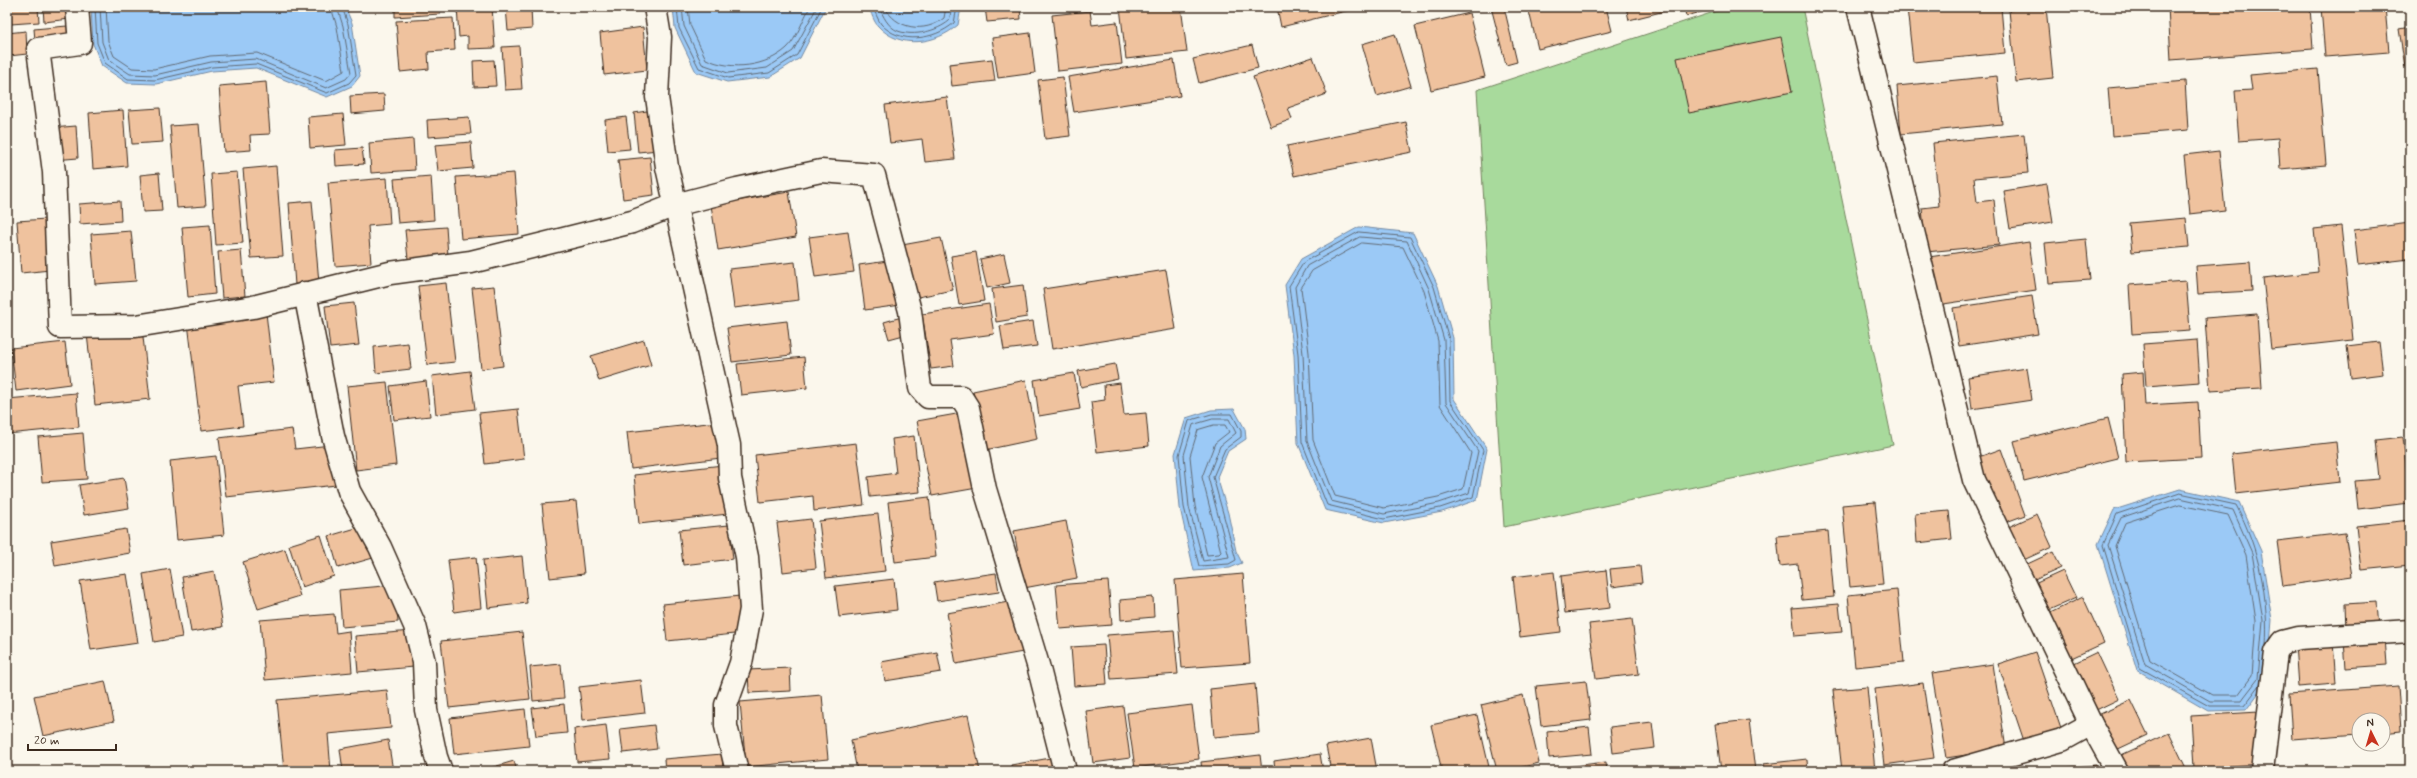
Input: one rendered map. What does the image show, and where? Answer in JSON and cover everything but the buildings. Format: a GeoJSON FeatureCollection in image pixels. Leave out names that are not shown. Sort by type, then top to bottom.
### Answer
{"type":"FeatureCollection","features":[{"type":"Feature","properties":{"kind":"street"},"geometry":{"type":"LineString","coordinates":[[77,7],[80,43],[38,49],[54,172],[60,327],[136,326],[253,307],[390,273],[471,262],[632,222],[675,205],[820,171],[874,175],[910,311],[920,388],[928,397],[961,397],[968,408],[985,489],[1038,665],[1065,771]]}},
{"type":"Feature","properties":{"kind":"street"},"geometry":{"type":"LineString","coordinates":[[655,7],[660,37],[657,97],[667,167],[728,438],[730,478],[746,557],[751,609],[746,643],[726,706],[726,726],[737,771]]}},
{"type":"Feature","properties":{"kind":"street"},"geometry":{"type":"LineString","coordinates":[[1858,7],[1974,480],[2091,724],[2117,771]]}},
{"type":"Feature","properties":{"kind":"street"},"geometry":{"type":"LineString","coordinates":[[305,293],[333,436],[349,491],[380,547],[415,626],[424,662],[426,710],[436,757],[441,771]]}},
{"type":"Feature","properties":{"kind":"street"},"geometry":{"type":"LineString","coordinates":[[2262,771],[2276,652],[2283,642],[2299,638],[2410,631]]}},
{"type":"Feature","properties":{"kind":"street"},"geometry":{"type":"LineString","coordinates":[[1953,771],[2062,740],[2091,724]]}},
{"type":"Feature","properties":{"kind":"green space"},"geometry":{"type":"Polygon","coordinates":[[[1729,7],[1802,7],[1893,445],[1504,527],[1477,90],[1729,7]]]}},
{"type":"Feature","properties":{"kind":"water"},"geometry":{"type":"Polygon","coordinates":[[[91,7],[345,7],[352,23],[360,76],[352,86],[327,97],[256,68],[212,71],[156,84],[127,83],[102,66],[93,44],[91,7]]]}},
{"type":"Feature","properties":{"kind":"water"},"geometry":{"type":"Polygon","coordinates":[[[673,7],[826,7],[800,58],[770,77],[727,82],[696,72],[675,28],[673,7]]]}},
{"type":"Feature","properties":{"kind":"water"},"geometry":{"type":"Polygon","coordinates":[[[869,7],[961,7],[958,25],[939,37],[918,42],[897,39],[887,34],[877,24],[869,7]]]}},
{"type":"Feature","properties":{"kind":"water"},"geometry":{"type":"Polygon","coordinates":[[[1359,227],[1413,233],[1438,286],[1453,338],[1454,399],[1487,449],[1477,500],[1442,512],[1384,523],[1325,510],[1298,443],[1294,355],[1285,285],[1301,259],[1359,227]]]}},
{"type":"Feature","properties":{"kind":"water"},"geometry":{"type":"Polygon","coordinates":[[[1234,409],[1245,429],[1246,439],[1228,451],[1217,477],[1228,513],[1236,551],[1242,563],[1230,568],[1194,571],[1180,508],[1175,454],[1186,418],[1211,410],[1234,409]]]}},
{"type":"Feature","properties":{"kind":"water"},"geometry":{"type":"Polygon","coordinates":[[[2180,489],[2239,502],[2261,551],[2272,620],[2267,682],[2246,710],[2208,711],[2137,670],[2098,544],[2114,510],[2180,489]]]}}]}
